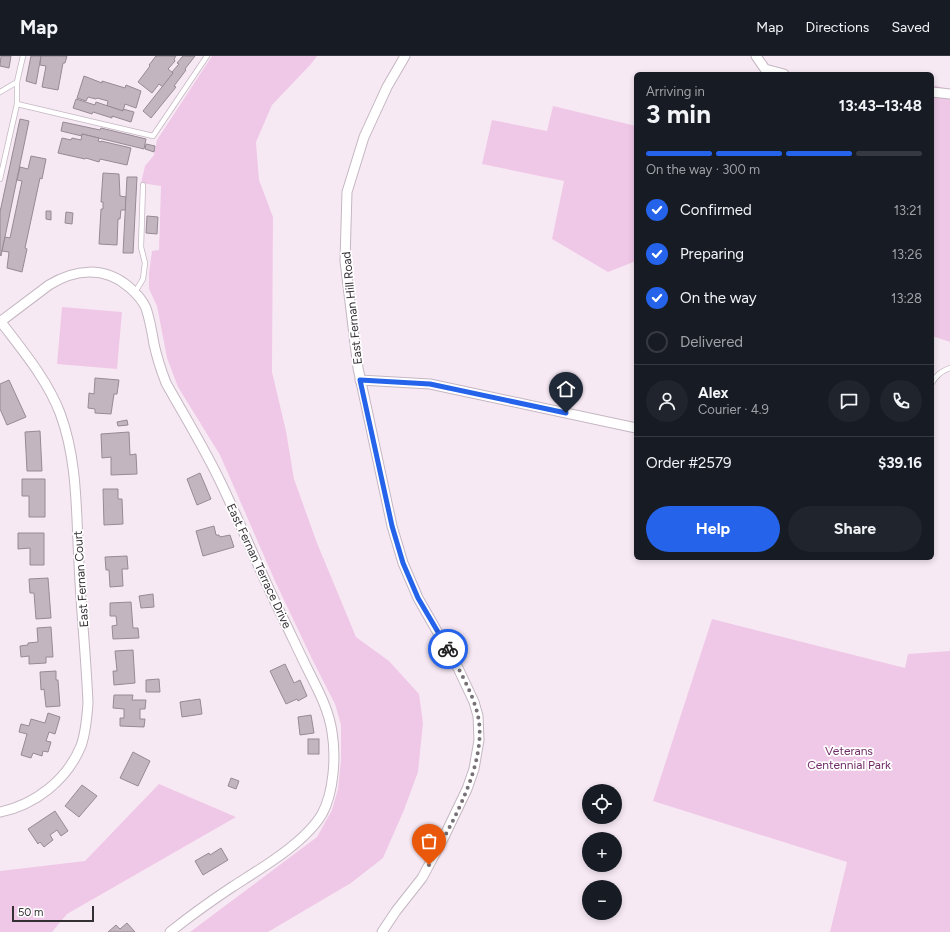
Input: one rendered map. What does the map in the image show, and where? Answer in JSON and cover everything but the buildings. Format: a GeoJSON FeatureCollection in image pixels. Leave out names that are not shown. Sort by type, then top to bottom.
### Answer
{"type":"FeatureCollection","features":[{"type":"Feature","properties":{"kind":"street","name":"East Fernan Hill Road"},"geometry":{"type":"LineString","coordinates":[[382,932],[396,911],[422,878],[454,817],[467,789],[474,769],[478,752],[479,725],[474,702],[458,668],[418,598],[403,563],[392,526],[360,380],[345,261],[347,192],[364,137],[387,87],[405,56]]}},
{"type":"Feature","properties":{"kind":"street"},"geometry":{"type":"LineString","coordinates":[[756,56],[765,69],[776,72]]}},
{"type":"Feature","properties":{"kind":"street"},"geometry":{"type":"LineString","coordinates":[[934,92],[950,94]]}},
{"type":"Feature","properties":{"kind":"street","name":"East Fernan Terrace Drive"},"geometry":{"type":"LineString","coordinates":[[0,322],[56,280],[73,274],[87,272],[104,273],[122,282],[135,292],[146,310],[160,367],[166,382],[219,478],[276,603],[318,690],[332,731],[334,747],[332,783],[327,802],[312,827],[294,844],[204,906],[170,932]]}},
{"type":"Feature","properties":{"kind":"street","name":"East Fernan Court"},"geometry":{"type":"LineString","coordinates":[[0,322],[34,366],[47,386],[60,412],[70,448],[76,498],[88,703],[87,718],[80,746],[74,759],[60,779],[45,792],[28,802],[0,812]]}},
{"type":"Feature","properties":{"kind":"street"},"geometry":{"type":"LineString","coordinates":[[360,380],[430,384],[634,428]]}},
{"type":"Feature","properties":{"kind":"lane"},"geometry":{"type":"LineString","coordinates":[[0,179],[17,104],[17,82],[22,56]]}},
{"type":"Feature","properties":{"kind":"lane"},"geometry":{"type":"LineString","coordinates":[[17,104],[153,136],[207,56]]}},
{"type":"Feature","properties":{"kind":"lane"},"geometry":{"type":"LineString","coordinates":[[0,92],[17,82]]}},
{"type":"Feature","properties":{"kind":"lane"},"geometry":{"type":"LineString","coordinates":[[135,292],[143,279],[145,263],[141,247],[143,185]]}},
{"type":"Feature","properties":{"kind":"lane"},"geometry":{"type":"LineString","coordinates":[[934,380],[943,371],[950,368]]}},
{"type":"Feature","properties":{"kind":"green space"},"geometry":{"type":"Polygon","coordinates":[[[212,56],[317,56],[272,105],[256,142],[259,180],[273,217],[272,372],[286,431],[294,479],[317,543],[356,637],[389,661],[419,694],[423,723],[418,772],[404,810],[383,858],[351,883],[268,932],[190,932],[317,837],[332,810],[338,789],[341,760],[341,725],[335,704],[275,581],[220,455],[178,387],[167,358],[157,306],[149,289],[149,273],[152,251],[159,250],[161,186],[141,183],[145,166],[154,155],[157,140],[212,56]]]}},
{"type":"Feature","properties":{"kind":"green space"},"geometry":{"type":"Polygon","coordinates":[[[934,85],[950,89],[950,342],[934,337],[934,85]]]}},
{"type":"Feature","properties":{"kind":"green space"},"geometry":{"type":"Polygon","coordinates":[[[553,106],[634,126],[634,262],[608,272],[552,239],[564,181],[482,164],[492,120],[547,131],[553,106]]]}},
{"type":"Feature","properties":{"kind":"green space"},"geometry":{"type":"Polygon","coordinates":[[[62,307],[122,312],[117,369],[57,364],[62,307]]]}},
{"type":"Feature","properties":{"kind":"green space","name":"Veterans Centennial Park"},"geometry":{"type":"Polygon","coordinates":[[[712,619],[905,668],[908,654],[950,651],[950,932],[830,932],[847,862],[653,801],[712,619]]]}},
{"type":"Feature","properties":{"kind":"green space"},"geometry":{"type":"Polygon","coordinates":[[[159,784],[236,817],[67,914],[52,932],[0,932],[0,871],[85,861],[159,784]]]}},
{"type":"Feature","properties":{"kind":"way so far"},"geometry":{"type":"LineString","coordinates":[[429,865],[467,789],[478,752],[479,725],[474,702],[448,649]]}},
{"type":"Feature","properties":{"kind":"route"},"geometry":{"type":"LineString","coordinates":[[448,649],[418,598],[403,563],[392,526],[360,380],[430,384],[566,413]]}}]}
